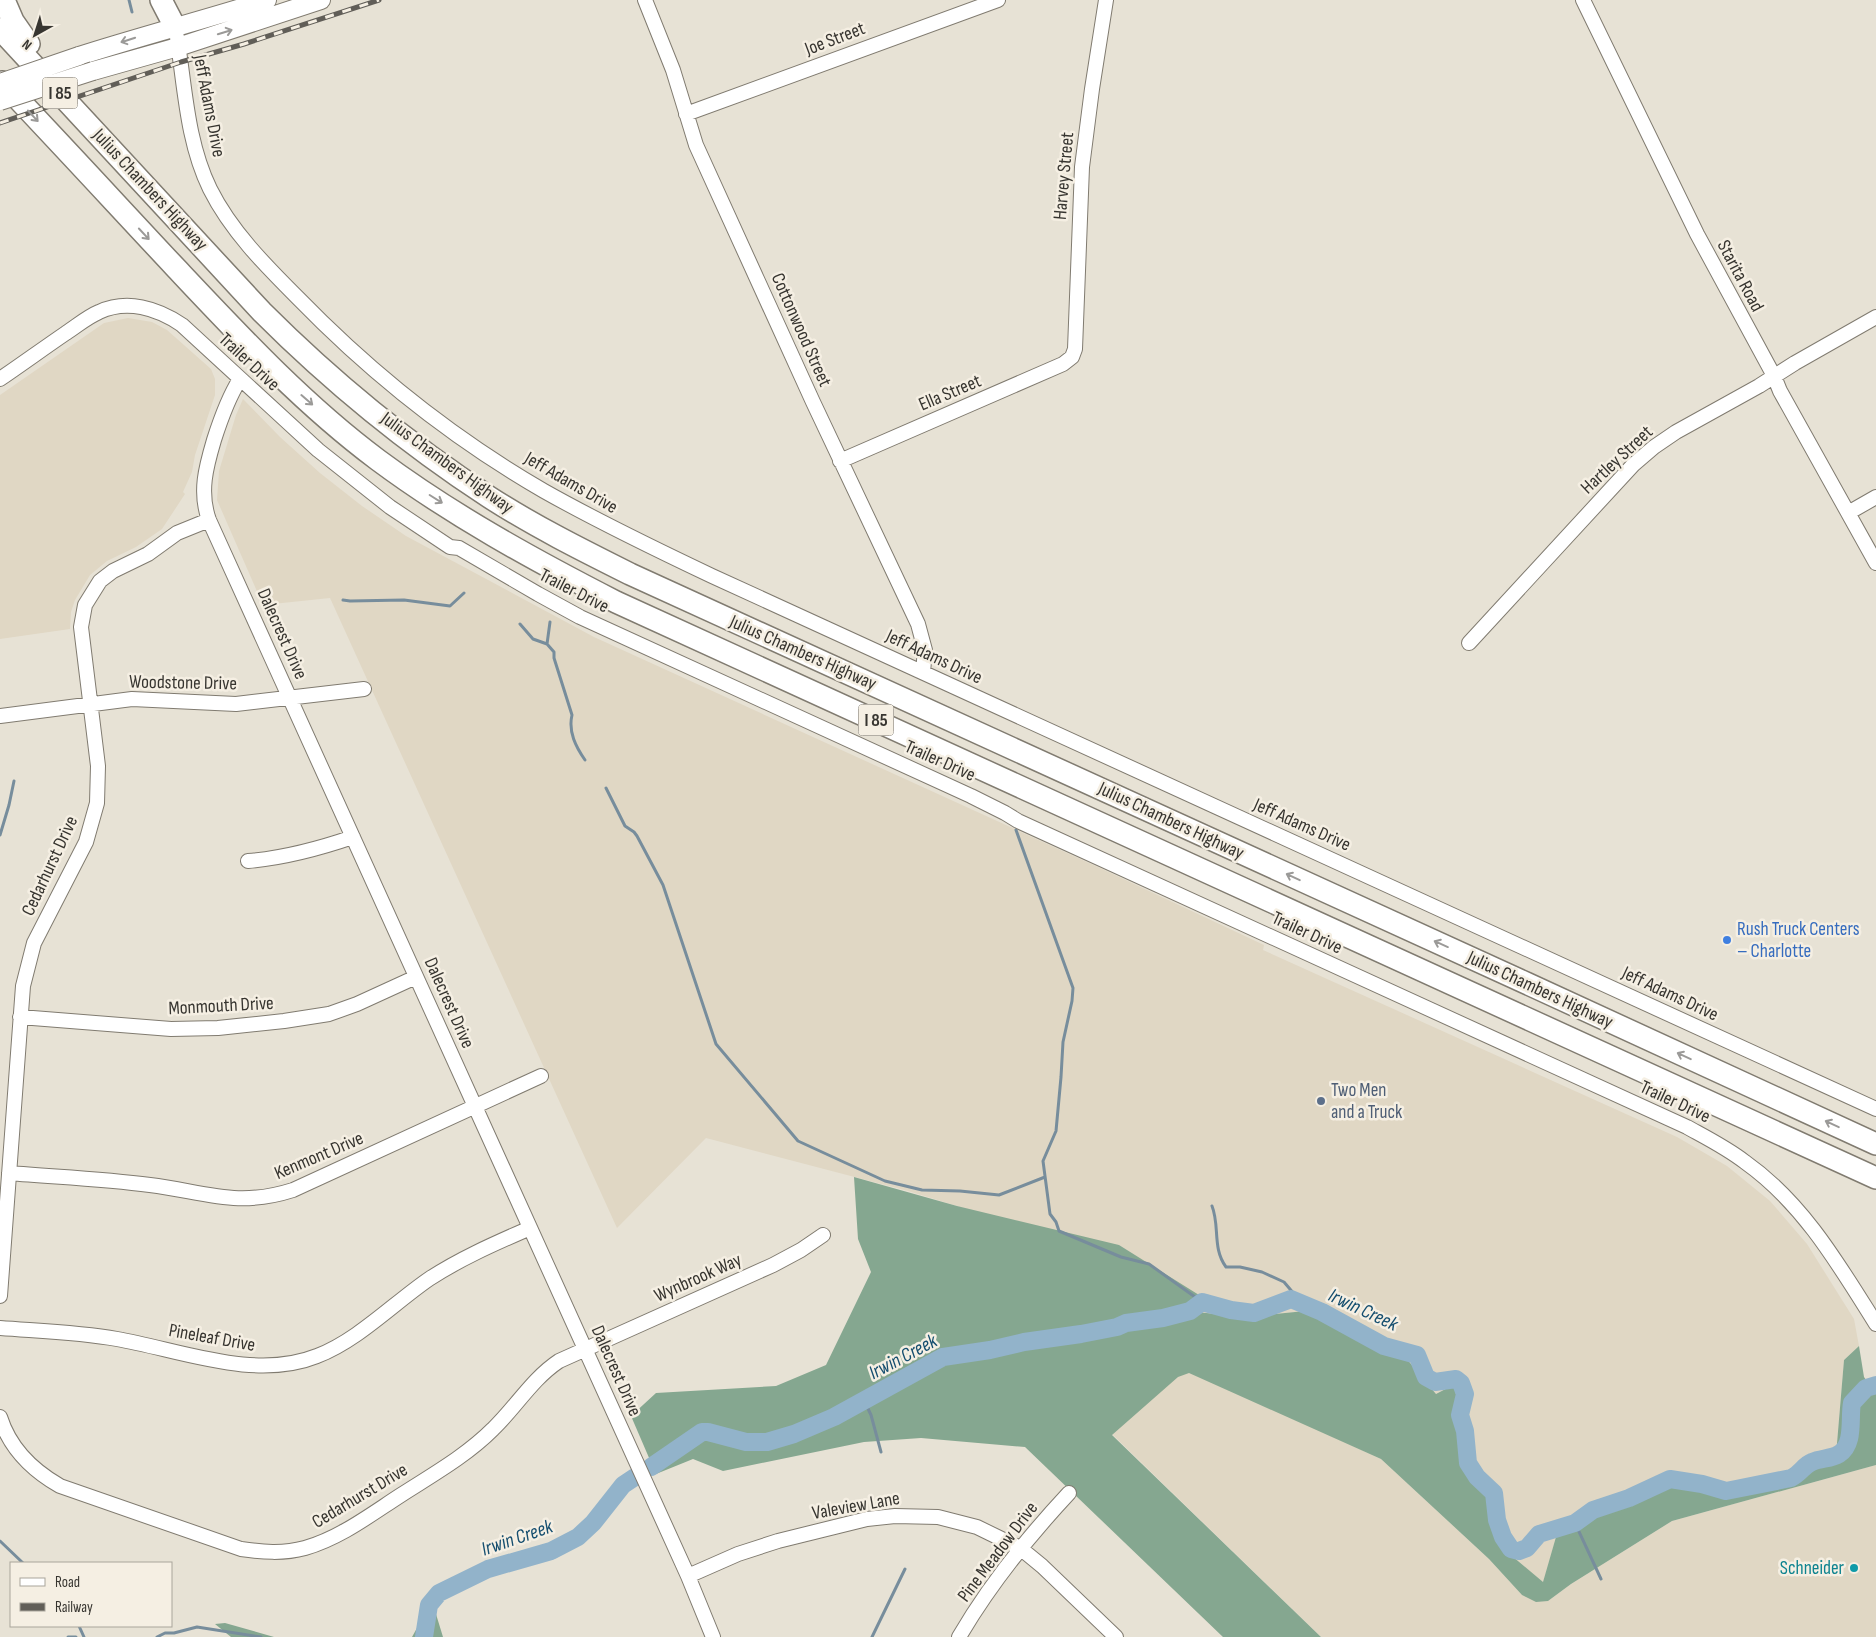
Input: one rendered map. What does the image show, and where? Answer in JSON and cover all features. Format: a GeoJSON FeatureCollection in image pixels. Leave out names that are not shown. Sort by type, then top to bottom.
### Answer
{"type":"FeatureCollection","features":[{"type":"Feature","properties":{"kind":"highway"},"geometry":{"type":"LineString","coordinates":[[4,0],[13,21],[24,37],[120,157]]}},
{"type":"Feature","properties":{"kind":"highway"},"geometry":{"type":"LineString","coordinates":[[161,0],[177,37]]}},
{"type":"Feature","properties":{"kind":"highway"},"geometry":{"type":"LineString","coordinates":[[170,0],[177,37]]}},
{"type":"Feature","properties":{"kind":"highway","name":"Julius Chambers Highway"},"geometry":{"type":"LineString","coordinates":[[0,29],[262,312],[298,348],[391,425],[489,497],[562,539],[630,574],[1876,1144]]}},
{"type":"Feature","properties":{"kind":"highway","name":"Julius Chambers Highway"},"geometry":{"type":"LineString","coordinates":[[0,81],[241,338],[299,394],[377,459],[424,492],[499,539],[616,602],[1876,1178]]}},
{"type":"Feature","properties":{"kind":"main road"},"geometry":{"type":"LineString","coordinates":[[0,81],[150,33],[177,37],[193,23],[267,0]]}},
{"type":"Feature","properties":{"kind":"main road"},"geometry":{"type":"LineString","coordinates":[[0,101],[93,71],[177,37],[321,0]]}},
{"type":"Feature","properties":{"kind":"street","name":"Cottonwood Street"},"geometry":{"type":"LineString","coordinates":[[645,0],[671,66],[699,153],[840,461],[918,624],[925,650],[923,672]]}},
{"type":"Feature","properties":{"kind":"street","name":"Joe Street"},"geometry":{"type":"LineString","coordinates":[[686,114],[998,0]]}},
{"type":"Feature","properties":{"kind":"street","name":"Harvey Street"},"geometry":{"type":"LineString","coordinates":[[1072,356],[1074,349],[1082,167],[1106,0]]}},
{"type":"Feature","properties":{"kind":"street","name":"Starita Road"},"geometry":{"type":"LineString","coordinates":[[1583,0],[1697,234],[1774,376],[1780,392],[1876,563]]}},
{"type":"Feature","properties":{"kind":"street","name":"Jeff Adams Drive"},"geometry":{"type":"LineString","coordinates":[[177,37],[189,122],[196,151],[221,210],[235,230],[280,281],[320,321],[373,368],[465,441],[542,490],[601,522],[712,576],[1876,1109]]}},
{"type":"Feature","properties":{"kind":"street","name":"Trailer Drive"},"geometry":{"type":"LineString","coordinates":[[0,379],[98,312],[134,306],[149,308],[169,316],[182,325],[318,450],[390,506],[450,547],[459,548],[532,591],[580,616],[971,796],[1027,825],[1687,1127],[1721,1146],[1746,1162],[1767,1179],[1794,1206],[1871,1307]]}},
{"type":"Feature","properties":{"kind":"street","name":"Hartley Street"},"geometry":{"type":"LineString","coordinates":[[1469,643],[1633,465],[1676,432],[1876,317]]}},
{"type":"Feature","properties":{"kind":"street","name":"Ella Street"},"geometry":{"type":"LineString","coordinates":[[840,461],[1064,364],[1072,356]]}},
{"type":"Feature","properties":{"kind":"street","name":"Dalecrest Drive"},"geometry":{"type":"LineString","coordinates":[[240,379],[230,394],[223,411],[206,470],[204,500],[209,520],[688,1576],[713,1637]]}},
{"type":"Feature","properties":{"kind":"street"},"geometry":{"type":"LineString","coordinates":[[1848,513],[1876,497]]}},
{"type":"Feature","properties":{"kind":"street","name":"Cedarhurst Drive"},"geometry":{"type":"LineString","coordinates":[[0,1296],[23,986],[34,943],[80,855],[94,816],[98,781],[81,627],[85,605],[92,590],[113,571],[148,554],[177,533],[209,520]]}},
{"type":"Feature","properties":{"kind":"street","name":"Woodstone Drive"},"geometry":{"type":"LineString","coordinates":[[0,716],[132,699],[236,704],[364,688]]}},
{"type":"Feature","properties":{"kind":"street"},"geometry":{"type":"LineString","coordinates":[[248,861],[293,856],[353,837]]}},
{"type":"Feature","properties":{"kind":"street","name":"Monmouth Drive"},"geometry":{"type":"LineString","coordinates":[[20,1017],[172,1029],[218,1028],[329,1014],[357,1004],[416,976]]}},
{"type":"Feature","properties":{"kind":"street","name":"Kenmont Drive"},"geometry":{"type":"LineString","coordinates":[[9,1173],[151,1185],[220,1198],[263,1198],[293,1190],[541,1076]]}},
{"type":"Feature","properties":{"kind":"street","name":"Pineleaf Drive"},"geometry":{"type":"LineString","coordinates":[[0,1328],[117,1339],[251,1366],[289,1364],[327,1352],[344,1342],[429,1279],[450,1266],[530,1228]]}},
{"type":"Feature","properties":{"kind":"street","name":"Wynbrook Way"},"geometry":{"type":"LineString","coordinates":[[585,1349],[773,1265],[795,1254],[823,1235]]}},
{"type":"Feature","properties":{"kind":"street"},"geometry":{"type":"LineString","coordinates":[[1871,1307],[1876,1324]]}},
{"type":"Feature","properties":{"kind":"street","name":"Cedarhurst Drive"},"geometry":{"type":"LineString","coordinates":[[0,1417],[13,1445],[26,1462],[44,1477],[60,1486],[241,1549],[266,1552],[291,1551],[303,1549],[333,1537],[466,1453],[504,1418],[540,1375],[559,1361],[585,1349]]}},
{"type":"Feature","properties":{"kind":"street","name":"Pine Meadow Drive"},"geometry":{"type":"LineString","coordinates":[[959,1637],[1020,1548],[1069,1493]]}},
{"type":"Feature","properties":{"kind":"street","name":"Valeview Lane"},"geometry":{"type":"LineString","coordinates":[[688,1576],[738,1554],[778,1541],[867,1519],[914,1515],[952,1520],[989,1532],[1020,1548],[1042,1566],[1116,1637]]}},
{"type":"Feature","properties":{"kind":"shaded area"},"geometry":{"type":"Polygon","coordinates":[[[128,318],[152,322],[167,330],[211,369],[215,379],[215,395],[195,455],[192,472],[183,492],[185,494],[162,529],[136,547],[107,561],[90,575],[75,600],[71,612],[70,629],[0,639],[0,395],[104,323],[128,318]]]}},
{"type":"Feature","properties":{"kind":"shaded area"},"geometry":{"type":"Polygon","coordinates":[[[243,399],[280,437],[320,473],[362,506],[406,536],[594,637],[1100,868],[1264,945],[1263,950],[1677,1137],[1727,1166],[1770,1201],[1807,1244],[1854,1319],[1859,1346],[1844,1360],[1836,1455],[1809,1461],[1785,1481],[1730,1489],[1682,1479],[1634,1492],[1579,1524],[1558,1530],[1543,1583],[1506,1551],[1495,1495],[1472,1480],[1462,1458],[1455,1384],[1436,1394],[1406,1358],[1305,1311],[1247,1317],[1196,1312],[1207,1300],[957,1206],[908,1191],[706,1138],[617,1228],[330,598],[263,605],[217,500],[219,471],[236,415],[243,399]]]}},
{"type":"Feature","properties":{"kind":"shaded area"},"geometry":{"type":"Polygon","coordinates":[[[1146,1351],[1381,1459],[1489,1559],[1522,1595],[1548,1601],[1571,1584],[1672,1521],[1876,1465],[1876,1637],[1321,1637],[1080,1403],[1146,1351]]]}},
{"type":"Feature","properties":{"kind":"green space"},"geometry":{"type":"Polygon","coordinates":[[[854,1177],[957,1206],[1119,1245],[1207,1300],[1196,1312],[1247,1317],[1305,1311],[1406,1358],[1436,1394],[1455,1384],[1462,1458],[1472,1480],[1495,1495],[1506,1551],[1543,1582],[1558,1530],[1579,1524],[1634,1492],[1682,1479],[1730,1489],[1785,1481],[1809,1461],[1836,1455],[1844,1360],[1859,1346],[1864,1377],[1876,1394],[1876,1465],[1672,1521],[1571,1584],[1548,1601],[1536,1602],[1522,1595],[1489,1559],[1381,1459],[1189,1373],[1178,1377],[1112,1435],[1321,1637],[1223,1637],[1025,1447],[921,1438],[864,1442],[723,1471],[693,1459],[656,1474],[631,1416],[656,1393],[776,1386],[826,1365],[871,1272],[858,1239],[854,1177]]]}},
{"type":"Feature","properties":{"kind":"green space"},"geometry":{"type":"Polygon","coordinates":[[[432,1601],[443,1637],[412,1637],[432,1601]]]}},
{"type":"Feature","properties":{"kind":"green space"},"geometry":{"type":"Polygon","coordinates":[[[225,1623],[274,1637],[231,1637],[215,1624],[225,1623]]]}},
{"type":"Feature","properties":{"kind":"waterway"},"geometry":{"type":"LineString","coordinates":[[129,0],[132,12]]}},
{"type":"Feature","properties":{"kind":"waterway"},"geometry":{"type":"LineString","coordinates":[[343,600],[404,600],[450,606],[464,593]]}},
{"type":"Feature","properties":{"kind":"waterway"},"geometry":{"type":"LineString","coordinates":[[547,644],[550,622]]}},
{"type":"Feature","properties":{"kind":"waterway"},"geometry":{"type":"LineString","coordinates":[[520,624],[533,639],[547,644],[554,652],[554,658],[572,715],[572,733],[576,745],[585,760]]}},
{"type":"Feature","properties":{"kind":"waterway"},"geometry":{"type":"LineString","coordinates":[[0,835],[14,781]]}},
{"type":"Feature","properties":{"kind":"waterway"},"geometry":{"type":"LineString","coordinates":[[606,788],[625,826],[637,836],[663,885],[716,1044],[798,1141],[885,1181],[922,1190],[999,1195],[1045,1177]]}},
{"type":"Feature","properties":{"kind":"waterway"},"geometry":{"type":"LineString","coordinates":[[1016,830],[1073,988],[1063,1042],[1056,1131],[1043,1161],[1050,1214],[1056,1222],[1059,1231],[1121,1257],[1149,1264],[1202,1302]]}},
{"type":"Feature","properties":{"kind":"waterway"},"geometry":{"type":"LineString","coordinates":[[1212,1206],[1216,1221],[1219,1252],[1226,1267],[1240,1267],[1262,1272],[1284,1282],[1295,1295],[1291,1299]]}},
{"type":"Feature","properties":{"kind":"waterway","name":"Irwin Creek"},"geometry":{"type":"LineString","coordinates":[[651,1467],[702,1432],[746,1442],[767,1442],[794,1434],[834,1417],[943,1357],[1081,1334],[1117,1327],[1126,1323],[1163,1318],[1190,1311],[1202,1302],[1231,1310],[1254,1313],[1291,1299],[1322,1312],[1384,1346],[1417,1355],[1426,1377],[1435,1382],[1456,1379],[1461,1383],[1465,1394],[1460,1415],[1465,1431],[1468,1463],[1477,1477],[1494,1493],[1497,1520],[1503,1537],[1511,1549],[1519,1551],[1527,1548],[1539,1534],[1575,1523],[1593,1510],[1629,1498],[1670,1479],[1702,1484],[1726,1491],[1791,1478],[1809,1463],[1836,1456],[1844,1450],[1849,1437],[1852,1403],[1866,1388],[1876,1385]]}},
{"type":"Feature","properties":{"kind":"waterway"},"geometry":{"type":"LineString","coordinates":[[864,1400],[871,1415],[881,1452]]}},
{"type":"Feature","properties":{"kind":"waterway","name":"Irwin Creek"},"geometry":{"type":"LineString","coordinates":[[424,1637],[429,1605],[439,1593],[488,1569],[551,1551],[578,1537],[593,1523],[623,1485],[635,1477]]}},
{"type":"Feature","properties":{"kind":"waterway"},"geometry":{"type":"LineString","coordinates":[[1575,1523],[1601,1579]]}},
{"type":"Feature","properties":{"kind":"waterway"},"geometry":{"type":"LineString","coordinates":[[0,1541],[22,1562]]}},
{"type":"Feature","properties":{"kind":"waterway"},"geometry":{"type":"LineString","coordinates":[[872,1637],[905,1569]]}},
{"type":"Feature","properties":{"kind":"waterway"},"geometry":{"type":"LineString","coordinates":[[79,1627],[84,1637]]}},
{"type":"Feature","properties":{"kind":"waterway"},"geometry":{"type":"LineString","coordinates":[[157,1637],[165,1633],[174,1633],[197,1627],[261,1637]]}},
{"type":"Feature","properties":{"kind":"waterway"},"geometry":{"type":"LineString","coordinates":[[68,1637],[76,1637]]}},
{"type":"Feature","properties":{"kind":"railway"},"geometry":{"type":"LineString","coordinates":[[0,123],[181,62],[244,44],[379,0]]}},
{"type":"Feature","properties":{"kind":"place","name":"Rush Truck Centers – Charlotte"},"geometry":{"type":"Point","coordinates":[1727,940]}},
{"type":"Feature","properties":{"kind":"place","name":"Two Men and a Truck"},"geometry":{"type":"Point","coordinates":[1321,1101]}},
{"type":"Feature","properties":{"kind":"place","name":"Schneider"},"geometry":{"type":"Point","coordinates":[1854,1568]}}]}
